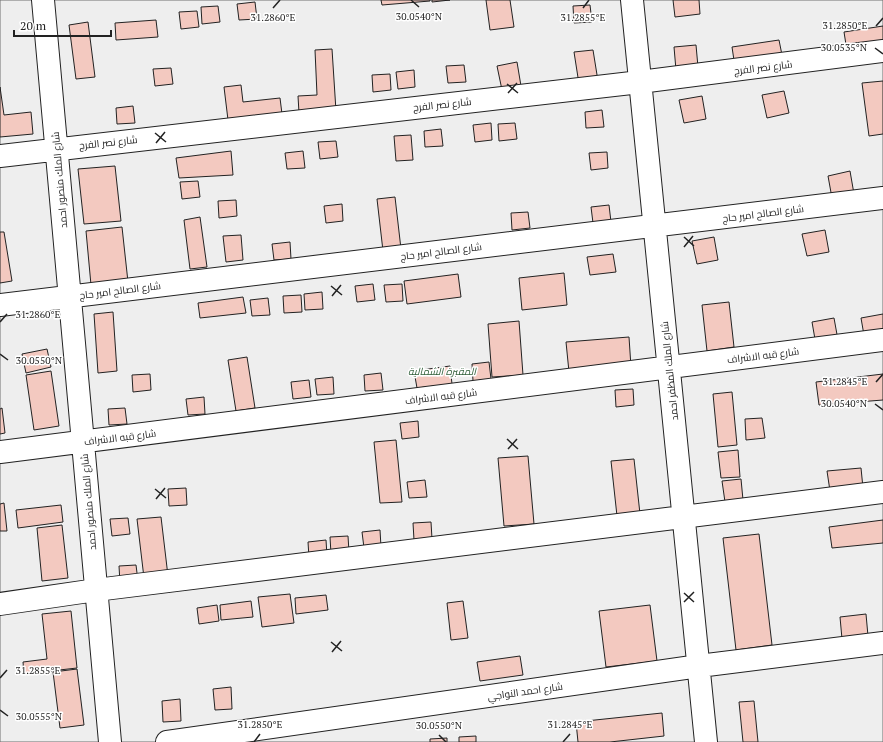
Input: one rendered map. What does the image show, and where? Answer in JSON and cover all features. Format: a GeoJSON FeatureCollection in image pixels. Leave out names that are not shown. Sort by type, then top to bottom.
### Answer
{"type":"FeatureCollection","features":[{"type":"Feature","properties":{"kind":"street","name":"شارع الملك منصور احمد"},"geometry":{"type":"LineString","coordinates":[[43,0],[110,742]]}},
{"type":"Feature","properties":{"kind":"street","name":"شارع الملك المظفر احمد"},"geometry":{"type":"LineString","coordinates":[[632,0],[706,742]]}},
{"type":"Feature","properties":{"kind":"street","name":"شارع نصر الفرج"},"geometry":{"type":"LineString","coordinates":[[0,156],[56,148],[640,82],[883,52]]}},
{"type":"Feature","properties":{"kind":"street","name":"شارع الصالح امير حاج"},"geometry":{"type":"LineString","coordinates":[[0,305],[883,198]]}},
{"type":"Feature","properties":{"kind":"street","name":"شارع قبه الاشراف"},"geometry":{"type":"LineString","coordinates":[[0,452],[883,340]]}},
{"type":"Feature","properties":{"kind":"street"},"geometry":{"type":"LineString","coordinates":[[0,604],[96,590],[883,492]]}},
{"type":"Feature","properties":{"kind":"street","name":"شارع احمد النواجي"},"geometry":{"type":"LineString","coordinates":[[167,742],[699,666],[883,643]]}},
{"type":"Feature","properties":{"kind":"green space","name":"المقبرة الشمالية"},"geometry":{"type":"Polygon","coordinates":[[[0,0],[883,0],[883,742],[0,742],[0,0]]]}},
{"type":"Feature","properties":{"kind":"building"},"geometry":{"type":"Polygon","coordinates":[[[381,0],[430,0],[430,1],[382,5],[381,0]]]}},
{"type":"Feature","properties":{"kind":"building"},"geometry":{"type":"Polygon","coordinates":[[[432,0],[450,0],[432,2],[432,0]]]}},
{"type":"Feature","properties":{"kind":"building"},"geometry":{"type":"Polygon","coordinates":[[[486,0],[510,0],[514,27],[490,30],[486,0]]]}},
{"type":"Feature","properties":{"kind":"building"},"geometry":{"type":"Polygon","coordinates":[[[673,0],[699,0],[700,14],[675,17],[673,0]]]}},
{"type":"Feature","properties":{"kind":"building"},"geometry":{"type":"Polygon","coordinates":[[[255,2],[257,19],[239,20],[237,4],[255,2]]]}},
{"type":"Feature","properties":{"kind":"building"},"geometry":{"type":"Polygon","coordinates":[[[590,5],[592,22],[574,23],[573,6],[590,5]]]}},
{"type":"Feature","properties":{"kind":"building"},"geometry":{"type":"Polygon","coordinates":[[[218,6],[220,22],[202,24],[201,7],[218,6]]]}},
{"type":"Feature","properties":{"kind":"building"},"geometry":{"type":"Polygon","coordinates":[[[197,11],[199,27],[181,29],[179,12],[197,11]]]}},
{"type":"Feature","properties":{"kind":"building"},"geometry":{"type":"Polygon","coordinates":[[[156,20],[158,37],[116,40],[115,23],[156,20]]]}},
{"type":"Feature","properties":{"kind":"building"},"geometry":{"type":"Polygon","coordinates":[[[88,22],[95,77],[76,79],[69,25],[88,22]]]}},
{"type":"Feature","properties":{"kind":"building"},"geometry":{"type":"Polygon","coordinates":[[[883,26],[883,46],[847,51],[844,32],[883,26]]]}},
{"type":"Feature","properties":{"kind":"building"},"geometry":{"type":"Polygon","coordinates":[[[779,40],[783,60],[735,67],[732,47],[779,40]]]}},
{"type":"Feature","properties":{"kind":"building"},"geometry":{"type":"Polygon","coordinates":[[[696,45],[698,67],[676,70],[674,47],[696,45]]]}},
{"type":"Feature","properties":{"kind":"building"},"geometry":{"type":"Polygon","coordinates":[[[332,49],[336,111],[299,113],[298,96],[317,95],[315,50],[332,49]]]}},
{"type":"Feature","properties":{"kind":"building"},"geometry":{"type":"Polygon","coordinates":[[[593,50],[598,81],[579,84],[574,52],[593,50]]]}},
{"type":"Feature","properties":{"kind":"building"},"geometry":{"type":"Polygon","coordinates":[[[517,62],[521,86],[502,90],[497,66],[517,62]]]}},
{"type":"Feature","properties":{"kind":"building"},"geometry":{"type":"Polygon","coordinates":[[[464,65],[466,82],[448,83],[446,66],[464,65]]]}},
{"type":"Feature","properties":{"kind":"building"},"geometry":{"type":"Polygon","coordinates":[[[171,68],[173,84],[155,86],[153,69],[171,68]]]}},
{"type":"Feature","properties":{"kind":"building"},"geometry":{"type":"Polygon","coordinates":[[[414,70],[415,87],[398,89],[396,72],[414,70]]]}},
{"type":"Feature","properties":{"kind":"building"},"geometry":{"type":"Polygon","coordinates":[[[390,74],[391,90],[373,92],[372,75],[390,74]]]}},
{"type":"Feature","properties":{"kind":"building"},"geometry":{"type":"Polygon","coordinates":[[[883,81],[883,134],[869,136],[862,83],[883,81]]]}},
{"type":"Feature","properties":{"kind":"building"},"geometry":{"type":"Polygon","coordinates":[[[241,85],[243,102],[280,98],[282,114],[228,120],[224,87],[241,85]]]}},
{"type":"Feature","properties":{"kind":"building"},"geometry":{"type":"Polygon","coordinates":[[[0,87],[4,115],[31,112],[33,134],[0,137],[0,87]]]}},
{"type":"Feature","properties":{"kind":"building"},"geometry":{"type":"Polygon","coordinates":[[[784,91],[789,113],[767,118],[762,95],[784,91]]]}},
{"type":"Feature","properties":{"kind":"building"},"geometry":{"type":"Polygon","coordinates":[[[702,96],[706,119],[684,123],[679,100],[702,96]]]}},
{"type":"Feature","properties":{"kind":"building"},"geometry":{"type":"Polygon","coordinates":[[[133,106],[135,123],[117,124],[116,108],[133,106]]]}},
{"type":"Feature","properties":{"kind":"building"},"geometry":{"type":"Polygon","coordinates":[[[602,110],[604,127],[586,128],[585,112],[602,110]]]}},
{"type":"Feature","properties":{"kind":"building"},"geometry":{"type":"Polygon","coordinates":[[[491,123],[492,140],[475,142],[473,125],[491,123]]]}},
{"type":"Feature","properties":{"kind":"building"},"geometry":{"type":"Polygon","coordinates":[[[515,123],[517,139],[499,141],[498,124],[515,123]]]}},
{"type":"Feature","properties":{"kind":"building"},"geometry":{"type":"Polygon","coordinates":[[[441,129],[443,146],[425,147],[424,131],[441,129]]]}},
{"type":"Feature","properties":{"kind":"building"},"geometry":{"type":"Polygon","coordinates":[[[411,135],[413,160],[396,161],[394,136],[411,135]]]}},
{"type":"Feature","properties":{"kind":"building"},"geometry":{"type":"Polygon","coordinates":[[[336,141],[338,157],[320,159],[318,142],[336,141]]]}},
{"type":"Feature","properties":{"kind":"building"},"geometry":{"type":"Polygon","coordinates":[[[231,151],[233,175],[179,178],[176,158],[231,151]]]}},
{"type":"Feature","properties":{"kind":"building"},"geometry":{"type":"Polygon","coordinates":[[[303,151],[305,168],[287,169],[285,153],[303,151]]]}},
{"type":"Feature","properties":{"kind":"building"},"geometry":{"type":"Polygon","coordinates":[[[607,152],[608,168],[591,170],[589,153],[607,152]]]}},
{"type":"Feature","properties":{"kind":"building"},"geometry":{"type":"Polygon","coordinates":[[[115,166],[121,221],[84,224],[78,169],[115,166]]]}},
{"type":"Feature","properties":{"kind":"building"},"geometry":{"type":"Polygon","coordinates":[[[850,171],[854,194],[832,198],[828,176],[850,171]]]}},
{"type":"Feature","properties":{"kind":"building"},"geometry":{"type":"Polygon","coordinates":[[[198,181],[200,197],[182,199],[180,182],[198,181]]]}},
{"type":"Feature","properties":{"kind":"building"},"geometry":{"type":"Polygon","coordinates":[[[395,197],[401,249],[383,251],[377,199],[395,197]]]}},
{"type":"Feature","properties":{"kind":"building"},"geometry":{"type":"Polygon","coordinates":[[[236,200],[237,216],[219,218],[218,201],[236,200]]]}},
{"type":"Feature","properties":{"kind":"building"},"geometry":{"type":"Polygon","coordinates":[[[342,204],[343,221],[326,223],[324,206],[342,204]]]}},
{"type":"Feature","properties":{"kind":"building"},"geometry":{"type":"Polygon","coordinates":[[[609,205],[611,222],[593,223],[591,207],[609,205]]]}},
{"type":"Feature","properties":{"kind":"building"},"geometry":{"type":"Polygon","coordinates":[[[528,212],[530,228],[512,230],[511,213],[528,212]]]}},
{"type":"Feature","properties":{"kind":"building"},"geometry":{"type":"Polygon","coordinates":[[[200,217],[207,267],[190,269],[184,220],[200,217]]]}},
{"type":"Feature","properties":{"kind":"building"},"geometry":{"type":"Polygon","coordinates":[[[122,227],[128,282],[91,285],[86,231],[122,227]]]}},
{"type":"Feature","properties":{"kind":"building"},"geometry":{"type":"Polygon","coordinates":[[[825,230],[829,252],[807,256],[802,234],[825,230]]]}},
{"type":"Feature","properties":{"kind":"building"},"geometry":{"type":"Polygon","coordinates":[[[0,232],[4,232],[12,281],[0,283],[0,232]]]}},
{"type":"Feature","properties":{"kind":"building"},"geometry":{"type":"Polygon","coordinates":[[[241,235],[243,260],[226,262],[223,236],[241,235]]]}},
{"type":"Feature","properties":{"kind":"building"},"geometry":{"type":"Polygon","coordinates":[[[714,237],[718,260],[697,264],[692,241],[714,237]]]}},
{"type":"Feature","properties":{"kind":"building"},"geometry":{"type":"Polygon","coordinates":[[[290,242],[291,259],[274,260],[272,244],[290,242]]]}},
{"type":"Feature","properties":{"kind":"building"},"geometry":{"type":"Polygon","coordinates":[[[613,254],[616,272],[590,275],[587,257],[613,254]]]}},
{"type":"Feature","properties":{"kind":"building"},"geometry":{"type":"Polygon","coordinates":[[[564,273],[567,305],[522,310],[519,278],[564,273]]]}},
{"type":"Feature","properties":{"kind":"building"},"geometry":{"type":"Polygon","coordinates":[[[458,274],[461,297],[407,304],[404,281],[458,274]]]}},
{"type":"Feature","properties":{"kind":"building"},"geometry":{"type":"Polygon","coordinates":[[[373,284],[375,300],[357,302],[355,286],[373,284]]]}},
{"type":"Feature","properties":{"kind":"building"},"geometry":{"type":"Polygon","coordinates":[[[402,284],[403,301],[386,302],[384,285],[402,284]]]}},
{"type":"Feature","properties":{"kind":"building"},"geometry":{"type":"Polygon","coordinates":[[[322,292],[323,309],[305,310],[304,294],[322,292]]]}},
{"type":"Feature","properties":{"kind":"building"},"geometry":{"type":"Polygon","coordinates":[[[301,295],[302,312],[284,313],[283,296],[301,295]]]}},
{"type":"Feature","properties":{"kind":"building"},"geometry":{"type":"Polygon","coordinates":[[[243,297],[246,313],[200,318],[198,303],[243,297]]]}},
{"type":"Feature","properties":{"kind":"building"},"geometry":{"type":"Polygon","coordinates":[[[268,298],[270,315],[252,316],[250,300],[268,298]]]}},
{"type":"Feature","properties":{"kind":"building"},"geometry":{"type":"Polygon","coordinates":[[[729,302],[734,347],[707,351],[702,305],[729,302]]]}},
{"type":"Feature","properties":{"kind":"building"},"geometry":{"type":"Polygon","coordinates":[[[113,312],[117,371],[98,373],[94,314],[113,312]]]}},
{"type":"Feature","properties":{"kind":"building"},"geometry":{"type":"Polygon","coordinates":[[[883,314],[883,337],[865,341],[861,318],[883,314]]]}},
{"type":"Feature","properties":{"kind":"building"},"geometry":{"type":"Polygon","coordinates":[[[834,318],[838,340],[816,345],[812,322],[834,318]]]}},
{"type":"Feature","properties":{"kind":"building"},"geometry":{"type":"Polygon","coordinates":[[[519,321],[523,375],[492,377],[488,324],[519,321]]]}},
{"type":"Feature","properties":{"kind":"building"},"geometry":{"type":"Polygon","coordinates":[[[629,337],[631,367],[569,372],[566,342],[629,337]]]}},
{"type":"Feature","properties":{"kind":"building"},"geometry":{"type":"Polygon","coordinates":[[[47,349],[51,367],[26,373],[22,354],[47,349]]]}},
{"type":"Feature","properties":{"kind":"building"},"geometry":{"type":"Polygon","coordinates":[[[247,357],[255,408],[236,411],[228,360],[247,357]]]}},
{"type":"Feature","properties":{"kind":"building"},"geometry":{"type":"Polygon","coordinates":[[[489,362],[491,379],[473,381],[472,364],[489,362]]]}},
{"type":"Feature","properties":{"kind":"building"},"geometry":{"type":"Polygon","coordinates":[[[450,366],[452,384],[417,388],[414,371],[450,366]]]}},
{"type":"Feature","properties":{"kind":"building"},"geometry":{"type":"Polygon","coordinates":[[[51,371],[59,426],[34,430],[26,375],[51,371]]]}},
{"type":"Feature","properties":{"kind":"building"},"geometry":{"type":"Polygon","coordinates":[[[381,373],[383,390],[365,391],[364,375],[381,373]]]}},
{"type":"Feature","properties":{"kind":"building"},"geometry":{"type":"Polygon","coordinates":[[[150,374],[151,390],[133,392],[132,375],[150,374]]]}},
{"type":"Feature","properties":{"kind":"building"},"geometry":{"type":"Polygon","coordinates":[[[883,374],[883,400],[819,405],[816,382],[883,374]]]}},
{"type":"Feature","properties":{"kind":"building"},"geometry":{"type":"Polygon","coordinates":[[[333,377],[334,394],[317,395],[315,379],[333,377]]]}},
{"type":"Feature","properties":{"kind":"building"},"geometry":{"type":"Polygon","coordinates":[[[309,380],[311,397],[293,399],[291,382],[309,380]]]}},
{"type":"Feature","properties":{"kind":"building"},"geometry":{"type":"Polygon","coordinates":[[[633,389],[634,405],[616,407],[615,390],[633,389]]]}},
{"type":"Feature","properties":{"kind":"building"},"geometry":{"type":"Polygon","coordinates":[[[732,392],[737,445],[718,447],[713,394],[732,392]]]}},
{"type":"Feature","properties":{"kind":"building"},"geometry":{"type":"Polygon","coordinates":[[[204,397],[205,414],[188,415],[186,399],[204,397]]]}},
{"type":"Feature","properties":{"kind":"building"},"geometry":{"type":"Polygon","coordinates":[[[2,408],[5,433],[0,434],[0,409],[2,408]]]}},
{"type":"Feature","properties":{"kind":"building"},"geometry":{"type":"Polygon","coordinates":[[[125,408],[127,424],[109,425],[108,409],[125,408]]]}},
{"type":"Feature","properties":{"kind":"building"},"geometry":{"type":"Polygon","coordinates":[[[762,418],[765,438],[746,440],[745,419],[762,418]]]}},
{"type":"Feature","properties":{"kind":"building"},"geometry":{"type":"Polygon","coordinates":[[[418,421],[419,437],[402,439],[400,423],[418,421]]]}},
{"type":"Feature","properties":{"kind":"building"},"geometry":{"type":"Polygon","coordinates":[[[396,440],[402,502],[380,503],[374,442],[396,440]]]}},
{"type":"Feature","properties":{"kind":"building"},"geometry":{"type":"Polygon","coordinates":[[[738,450],[740,477],[721,478],[718,452],[738,450]]]}},
{"type":"Feature","properties":{"kind":"building"},"geometry":{"type":"Polygon","coordinates":[[[528,456],[534,524],[504,526],[498,458],[528,456]]]}},
{"type":"Feature","properties":{"kind":"building"},"geometry":{"type":"Polygon","coordinates":[[[634,459],[640,514],[617,516],[611,461],[634,459]]]}},
{"type":"Feature","properties":{"kind":"building"},"geometry":{"type":"Polygon","coordinates":[[[861,468],[863,488],[830,491],[827,471],[861,468]]]}},
{"type":"Feature","properties":{"kind":"building"},"geometry":{"type":"Polygon","coordinates":[[[741,479],[743,500],[725,502],[722,481],[741,479]]]}},
{"type":"Feature","properties":{"kind":"building"},"geometry":{"type":"Polygon","coordinates":[[[425,480],[427,497],[409,498],[407,482],[425,480]]]}},
{"type":"Feature","properties":{"kind":"building"},"geometry":{"type":"Polygon","coordinates":[[[186,488],[187,505],[169,506],[168,489],[186,488]]]}},
{"type":"Feature","properties":{"kind":"building"},"geometry":{"type":"Polygon","coordinates":[[[4,503],[7,531],[0,531],[0,504],[4,503]]]}},
{"type":"Feature","properties":{"kind":"building"},"geometry":{"type":"Polygon","coordinates":[[[61,505],[63,522],[18,528],[16,510],[61,505]]]}},
{"type":"Feature","properties":{"kind":"building"},"geometry":{"type":"Polygon","coordinates":[[[161,517],[168,576],[144,578],[137,519],[161,517]]]}},
{"type":"Feature","properties":{"kind":"building"},"geometry":{"type":"Polygon","coordinates":[[[128,518],[130,534],[112,536],[110,519],[128,518]]]}},
{"type":"Feature","properties":{"kind":"building"},"geometry":{"type":"Polygon","coordinates":[[[883,520],[883,543],[832,548],[829,527],[883,520]]]}},
{"type":"Feature","properties":{"kind":"building"},"geometry":{"type":"Polygon","coordinates":[[[431,522],[432,539],[414,540],[413,523],[431,522]]]}},
{"type":"Feature","properties":{"kind":"building"},"geometry":{"type":"Polygon","coordinates":[[[62,525],[68,578],[42,581],[37,528],[62,525]]]}},
{"type":"Feature","properties":{"kind":"building"},"geometry":{"type":"Polygon","coordinates":[[[380,530],[381,547],[364,548],[362,532],[380,530]]]}},
{"type":"Feature","properties":{"kind":"building"},"geometry":{"type":"Polygon","coordinates":[[[759,534],[772,645],[736,650],[723,538],[759,534]]]}},
{"type":"Feature","properties":{"kind":"building"},"geometry":{"type":"Polygon","coordinates":[[[348,536],[349,552],[331,554],[330,537],[348,536]]]}},
{"type":"Feature","properties":{"kind":"building"},"geometry":{"type":"Polygon","coordinates":[[[326,540],[327,556],[309,558],[308,542],[326,540]]]}},
{"type":"Feature","properties":{"kind":"building"},"geometry":{"type":"Polygon","coordinates":[[[136,565],[138,581],[120,583],[119,566],[136,565]]]}},
{"type":"Feature","properties":{"kind":"building"},"geometry":{"type":"Polygon","coordinates":[[[290,594],[294,623],[262,627],[258,597],[290,594]]]}},
{"type":"Feature","properties":{"kind":"building"},"geometry":{"type":"Polygon","coordinates":[[[326,595],[328,610],[296,614],[295,598],[326,595]]]}},
{"type":"Feature","properties":{"kind":"building"},"geometry":{"type":"Polygon","coordinates":[[[251,601],[253,617],[221,620],[220,605],[251,601]]]}},
{"type":"Feature","properties":{"kind":"building"},"geometry":{"type":"Polygon","coordinates":[[[463,601],[468,638],[451,640],[447,603],[463,601]]]}},
{"type":"Feature","properties":{"kind":"building"},"geometry":{"type":"Polygon","coordinates":[[[217,605],[219,621],[199,624],[197,608],[217,605]]]}},
{"type":"Feature","properties":{"kind":"building"},"geometry":{"type":"Polygon","coordinates":[[[650,605],[657,661],[606,667],[599,611],[650,605]]]}},
{"type":"Feature","properties":{"kind":"building"},"geometry":{"type":"Polygon","coordinates":[[[71,611],[77,668],[24,674],[23,662],[47,659],[42,614],[71,611]]]}},
{"type":"Feature","properties":{"kind":"building"},"geometry":{"type":"Polygon","coordinates":[[[866,614],[868,636],[842,639],[840,617],[866,614]]]}},
{"type":"Feature","properties":{"kind":"building"},"geometry":{"type":"Polygon","coordinates":[[[520,656],[523,675],[480,681],[477,662],[520,656]]]}},
{"type":"Feature","properties":{"kind":"building"},"geometry":{"type":"Polygon","coordinates":[[[77,669],[84,725],[60,728],[53,672],[77,669]]]}},
{"type":"Feature","properties":{"kind":"building"},"geometry":{"type":"Polygon","coordinates":[[[231,687],[232,709],[215,710],[213,689],[231,687]]]}},
{"type":"Feature","properties":{"kind":"building"},"geometry":{"type":"Polygon","coordinates":[[[180,699],[181,721],[163,722],[162,701],[180,699]]]}},
{"type":"Feature","properties":{"kind":"building"},"geometry":{"type":"Polygon","coordinates":[[[754,701],[758,742],[743,742],[739,702],[754,701]]]}},
{"type":"Feature","properties":{"kind":"building"},"geometry":{"type":"Polygon","coordinates":[[[662,713],[664,736],[610,742],[578,742],[576,722],[662,713]]]}},
{"type":"Feature","properties":{"kind":"building"},"geometry":{"type":"Polygon","coordinates":[[[476,736],[476,742],[459,742],[459,737],[476,736]]]}},
{"type":"Feature","properties":{"kind":"building"},"geometry":{"type":"Polygon","coordinates":[[[447,738],[447,742],[430,742],[430,739],[447,738]]]}}]}
